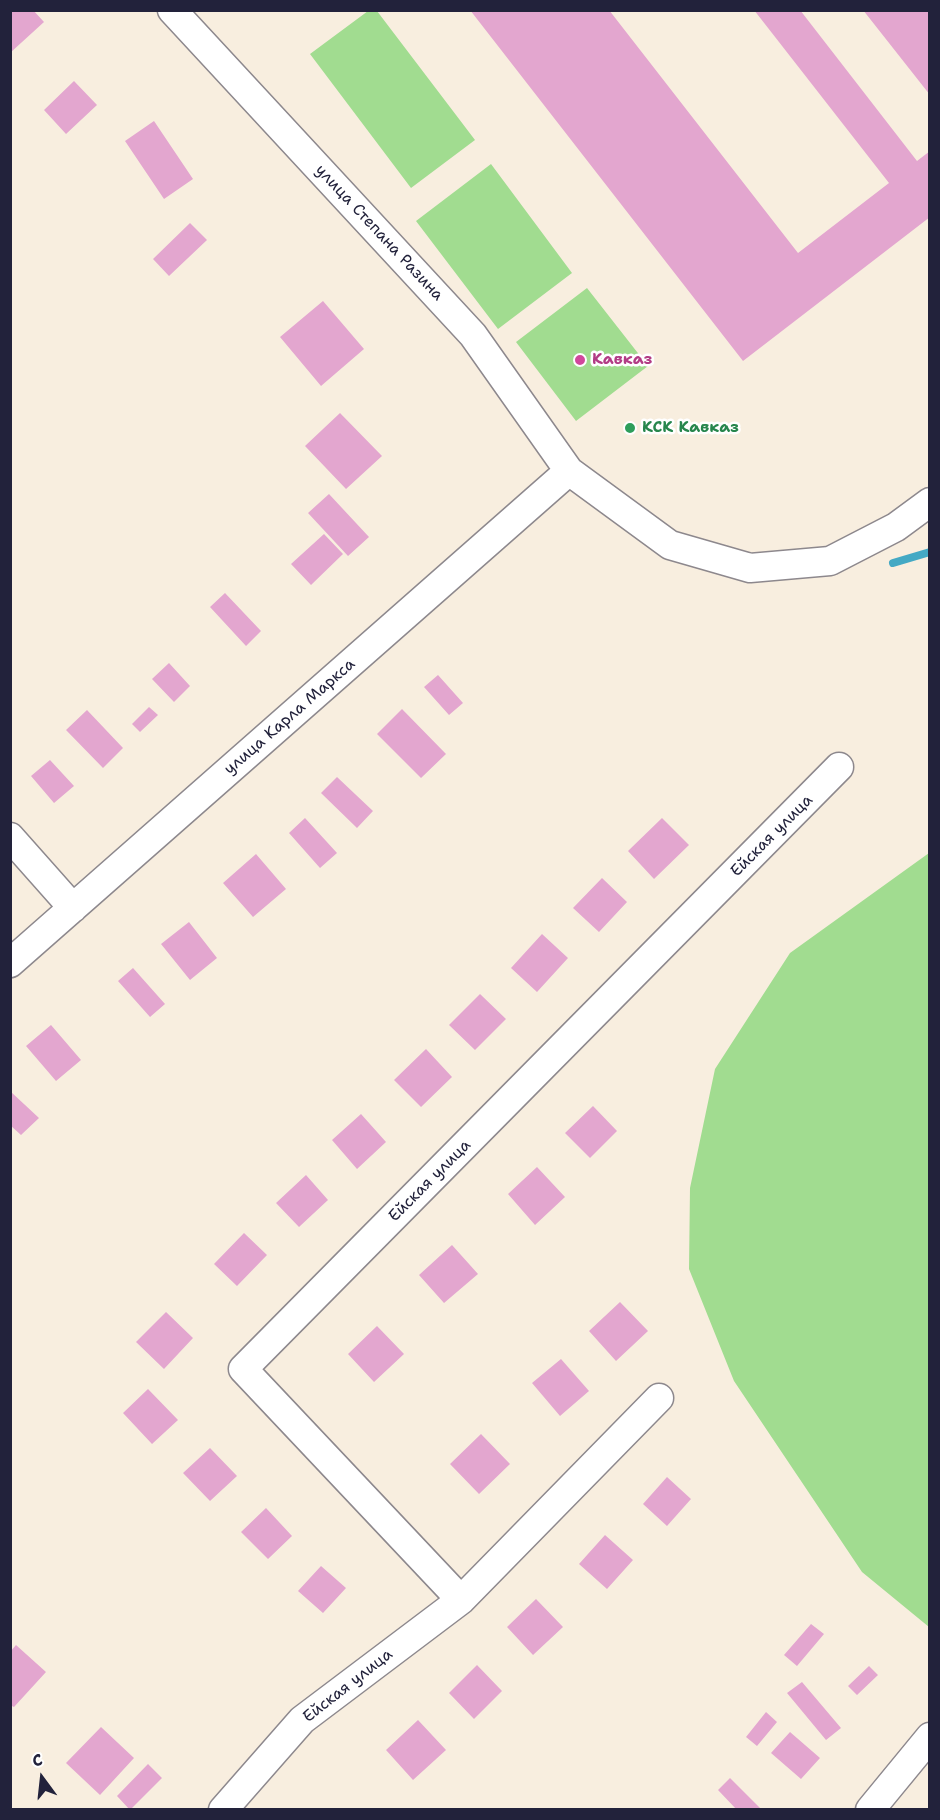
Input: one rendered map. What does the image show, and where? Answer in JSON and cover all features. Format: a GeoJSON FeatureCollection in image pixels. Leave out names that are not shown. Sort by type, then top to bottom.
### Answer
{"type":"FeatureCollection","features":[{"type":"Feature","properties":{"kind":"street","name":"улица Степана Разина"},"geometry":{"type":"LineString","coordinates":[[172,10],[473,334],[569,471],[670,545],[750,568],[830,561],[896,527],[930,502]]}},
{"type":"Feature","properties":{"kind":"street","name":"улица Карла Маркса"},"geometry":{"type":"LineString","coordinates":[[10,963],[569,471]]}},
{"type":"Feature","properties":{"kind":"street","name":"Ейская улица"},"geometry":{"type":"LineString","coordinates":[[460,1600],[243,1369],[839,767]]}},
{"type":"Feature","properties":{"kind":"street"},"geometry":{"type":"LineString","coordinates":[[10,837],[73,908]]}},
{"type":"Feature","properties":{"kind":"street","name":"Ейская улица"},"geometry":{"type":"LineString","coordinates":[[223,1809],[302,1720],[460,1600],[659,1398]]}},
{"type":"Feature","properties":{"kind":"street"},"geometry":{"type":"LineString","coordinates":[[870,1809],[930,1737]]}},
{"type":"Feature","properties":{"kind":"green space"},"geometry":{"type":"Polygon","coordinates":[[[368,11],[377,11],[475,140],[411,188],[310,54],[368,11]]]}},
{"type":"Feature","properties":{"kind":"green space"},"geometry":{"type":"Polygon","coordinates":[[[491,164],[572,273],[498,329],[416,221],[491,164]]]}},
{"type":"Feature","properties":{"kind":"green space"},"geometry":{"type":"Polygon","coordinates":[[[587,288],[648,366],[576,421],[516,342],[587,288]]]}},
{"type":"Feature","properties":{"kind":"green space"},"geometry":{"type":"Polygon","coordinates":[[[929,853],[929,1627],[862,1572],[734,1381],[689,1269],[690,1188],[715,1069],[790,953],[929,853]]]}},
{"type":"Feature","properties":{"kind":"building"},"geometry":{"type":"Polygon","coordinates":[[[10,10],[33,10],[44,22],[10,53],[10,10]]]}},
{"type":"Feature","properties":{"kind":"building"},"geometry":{"type":"Polygon","coordinates":[[[470,10],[609,10],[798,253],[889,183],[754,10],[800,10],[917,161],[930,151],[930,217],[743,361],[470,10]]]}},
{"type":"Feature","properties":{"kind":"building"},"geometry":{"type":"Polygon","coordinates":[[[863,10],[930,10],[930,95],[863,10]]]}},
{"type":"Feature","properties":{"kind":"building"},"geometry":{"type":"Polygon","coordinates":[[[74,81],[97,105],[66,134],[44,110],[74,81]]]}},
{"type":"Feature","properties":{"kind":"building"},"geometry":{"type":"Polygon","coordinates":[[[154,121],[193,179],[164,199],[125,141],[154,121]]]}},
{"type":"Feature","properties":{"kind":"building"},"geometry":{"type":"Polygon","coordinates":[[[190,223],[207,240],[169,276],[153,259],[190,223]]]}},
{"type":"Feature","properties":{"kind":"building"},"geometry":{"type":"Polygon","coordinates":[[[323,301],[364,349],[321,386],[280,337],[323,301]]]}},
{"type":"Feature","properties":{"kind":"building"},"geometry":{"type":"Polygon","coordinates":[[[340,413],[382,456],[346,489],[305,446],[340,413]]]}},
{"type":"Feature","properties":{"kind":"building"},"geometry":{"type":"Polygon","coordinates":[[[329,494],[369,537],[348,556],[308,513],[329,494]]]}},
{"type":"Feature","properties":{"kind":"building"},"geometry":{"type":"Polygon","coordinates":[[[324,534],[343,554],[311,585],[291,564],[324,534]]]}},
{"type":"Feature","properties":{"kind":"building"},"geometry":{"type":"Polygon","coordinates":[[[225,593],[261,631],[246,646],[210,607],[225,593]]]}},
{"type":"Feature","properties":{"kind":"building"},"geometry":{"type":"Polygon","coordinates":[[[169,663],[190,686],[174,702],[152,679],[169,663]]]}},
{"type":"Feature","properties":{"kind":"building"},"geometry":{"type":"Polygon","coordinates":[[[438,675],[463,703],[449,715],[424,687],[438,675]]]}},
{"type":"Feature","properties":{"kind":"building"},"geometry":{"type":"Polygon","coordinates":[[[149,707],[158,715],[140,732],[132,724],[149,707]]]}},
{"type":"Feature","properties":{"kind":"building"},"geometry":{"type":"Polygon","coordinates":[[[402,709],[446,754],[421,778],[377,734],[402,709]]]}},
{"type":"Feature","properties":{"kind":"building"},"geometry":{"type":"Polygon","coordinates":[[[87,710],[123,748],[103,768],[66,730],[87,710]]]}},
{"type":"Feature","properties":{"kind":"building"},"geometry":{"type":"Polygon","coordinates":[[[50,760],[74,786],[54,803],[31,776],[50,760]]]}},
{"type":"Feature","properties":{"kind":"building"},"geometry":{"type":"Polygon","coordinates":[[[337,777],[373,811],[357,828],[321,793],[337,777]]]}},
{"type":"Feature","properties":{"kind":"building"},"geometry":{"type":"Polygon","coordinates":[[[305,818],[337,853],[320,868],[289,833],[305,818]]]}},
{"type":"Feature","properties":{"kind":"building"},"geometry":{"type":"Polygon","coordinates":[[[662,818],[689,845],[654,879],[628,851],[662,818]]]}},
{"type":"Feature","properties":{"kind":"building"},"geometry":{"type":"Polygon","coordinates":[[[256,854],[286,889],[253,917],[223,883],[256,854]]]}},
{"type":"Feature","properties":{"kind":"building"},"geometry":{"type":"Polygon","coordinates":[[[602,878],[627,902],[599,932],[573,908],[602,878]]]}},
{"type":"Feature","properties":{"kind":"building"},"geometry":{"type":"Polygon","coordinates":[[[189,922],[217,958],[190,980],[161,944],[189,922]]]}},
{"type":"Feature","properties":{"kind":"building"},"geometry":{"type":"Polygon","coordinates":[[[542,934],[568,958],[537,992],[511,968],[542,934]]]}},
{"type":"Feature","properties":{"kind":"building"},"geometry":{"type":"Polygon","coordinates":[[[133,968],[165,1004],[150,1017],[118,981],[133,968]]]}},
{"type":"Feature","properties":{"kind":"building"},"geometry":{"type":"Polygon","coordinates":[[[480,994],[506,1019],[475,1050],[449,1025],[480,994]]]}},
{"type":"Feature","properties":{"kind":"building"},"geometry":{"type":"Polygon","coordinates":[[[51,1025],[81,1060],[56,1081],[26,1046],[51,1025]]]}},
{"type":"Feature","properties":{"kind":"building"},"geometry":{"type":"Polygon","coordinates":[[[426,1049],[452,1077],[421,1107],[394,1080],[426,1049]]]}},
{"type":"Feature","properties":{"kind":"building"},"geometry":{"type":"Polygon","coordinates":[[[10,1091],[39,1118],[21,1135],[10,1125],[10,1091]]]}},
{"type":"Feature","properties":{"kind":"building"},"geometry":{"type":"Polygon","coordinates":[[[593,1106],[617,1131],[590,1158],[565,1133],[593,1106]]]}},
{"type":"Feature","properties":{"kind":"building"},"geometry":{"type":"Polygon","coordinates":[[[361,1114],[386,1142],[357,1169],[332,1140],[361,1114]]]}},
{"type":"Feature","properties":{"kind":"building"},"geometry":{"type":"Polygon","coordinates":[[[537,1167],[565,1197],[535,1225],[508,1194],[537,1167]]]}},
{"type":"Feature","properties":{"kind":"building"},"geometry":{"type":"Polygon","coordinates":[[[306,1175],[328,1200],[299,1227],[276,1203],[306,1175]]]}},
{"type":"Feature","properties":{"kind":"building"},"geometry":{"type":"Polygon","coordinates":[[[244,1233],[267,1255],[237,1286],[214,1264],[244,1233]]]}},
{"type":"Feature","properties":{"kind":"building"},"geometry":{"type":"Polygon","coordinates":[[[452,1245],[478,1274],[444,1303],[419,1275],[452,1245]]]}},
{"type":"Feature","properties":{"kind":"building"},"geometry":{"type":"Polygon","coordinates":[[[620,1302],[648,1331],[616,1361],[589,1331],[620,1302]]]}},
{"type":"Feature","properties":{"kind":"building"},"geometry":{"type":"Polygon","coordinates":[[[166,1312],[193,1338],[164,1369],[136,1342],[166,1312]]]}},
{"type":"Feature","properties":{"kind":"building"},"geometry":{"type":"Polygon","coordinates":[[[377,1326],[404,1354],[374,1382],[348,1354],[377,1326]]]}},
{"type":"Feature","properties":{"kind":"building"},"geometry":{"type":"Polygon","coordinates":[[[561,1359],[589,1391],[560,1416],[532,1383],[561,1359]]]}},
{"type":"Feature","properties":{"kind":"building"},"geometry":{"type":"Polygon","coordinates":[[[148,1389],[178,1420],[152,1444],[123,1413],[148,1389]]]}},
{"type":"Feature","properties":{"kind":"building"},"geometry":{"type":"Polygon","coordinates":[[[481,1434],[510,1464],[479,1494],[450,1464],[481,1434]]]}},
{"type":"Feature","properties":{"kind":"building"},"geometry":{"type":"Polygon","coordinates":[[[210,1448],[237,1476],[210,1501],[183,1473],[210,1448]]]}},
{"type":"Feature","properties":{"kind":"building"},"geometry":{"type":"Polygon","coordinates":[[[667,1477],[691,1499],[667,1526],[643,1504],[667,1477]]]}},
{"type":"Feature","properties":{"kind":"building"},"geometry":{"type":"Polygon","coordinates":[[[266,1508],[292,1536],[268,1559],[241,1532],[266,1508]]]}},
{"type":"Feature","properties":{"kind":"building"},"geometry":{"type":"Polygon","coordinates":[[[605,1535],[633,1560],[607,1589],[579,1564],[605,1535]]]}},
{"type":"Feature","properties":{"kind":"building"},"geometry":{"type":"Polygon","coordinates":[[[321,1566],[346,1588],[323,1613],[298,1591],[321,1566]]]}},
{"type":"Feature","properties":{"kind":"building"},"geometry":{"type":"Polygon","coordinates":[[[536,1599],[563,1627],[533,1655],[507,1627],[536,1599]]]}},
{"type":"Feature","properties":{"kind":"building"},"geometry":{"type":"Polygon","coordinates":[[[811,1624],[824,1634],[797,1666],[784,1655],[811,1624]]]}},
{"type":"Feature","properties":{"kind":"building"},"geometry":{"type":"Polygon","coordinates":[[[16,1645],[46,1672],[14,1707],[10,1705],[10,1652],[16,1645]]]}},
{"type":"Feature","properties":{"kind":"building"},"geometry":{"type":"Polygon","coordinates":[[[477,1665],[502,1691],[474,1719],[449,1693],[477,1665]]]}},
{"type":"Feature","properties":{"kind":"building"},"geometry":{"type":"Polygon","coordinates":[[[869,1666],[878,1675],[857,1695],[848,1686],[869,1666]]]}},
{"type":"Feature","properties":{"kind":"building"},"geometry":{"type":"Polygon","coordinates":[[[802,1682],[841,1728],[826,1740],[787,1693],[802,1682]]]}},
{"type":"Feature","properties":{"kind":"building"},"geometry":{"type":"Polygon","coordinates":[[[766,1712],[777,1722],[757,1746],[746,1737],[766,1712]]]}},
{"type":"Feature","properties":{"kind":"building"},"geometry":{"type":"Polygon","coordinates":[[[418,1720],[446,1750],[413,1780],[386,1750],[418,1720]]]}},
{"type":"Feature","properties":{"kind":"building"},"geometry":{"type":"Polygon","coordinates":[[[101,1727],[134,1758],[100,1795],[66,1763],[101,1727]]]}},
{"type":"Feature","properties":{"kind":"building"},"geometry":{"type":"Polygon","coordinates":[[[790,1732],[820,1758],[801,1779],[771,1753],[790,1732]]]}},
{"type":"Feature","properties":{"kind":"building"},"geometry":{"type":"Polygon","coordinates":[[[148,1764],[162,1778],[130,1810],[117,1796],[148,1764]]]}},
{"type":"Feature","properties":{"kind":"building"},"geometry":{"type":"Polygon","coordinates":[[[730,1778],[762,1810],[737,1810],[718,1790],[730,1778]]]}},
{"type":"Feature","properties":{"kind":"waterway"},"geometry":{"type":"LineString","coordinates":[[893,563],[930,552]]}},
{"type":"Feature","properties":{"kind":"place","name":"Кавказ"},"geometry":{"type":"Point","coordinates":[580,360]}},
{"type":"Feature","properties":{"kind":"place","name":"КСК Кавказ"},"geometry":{"type":"Point","coordinates":[630,428]}}]}
